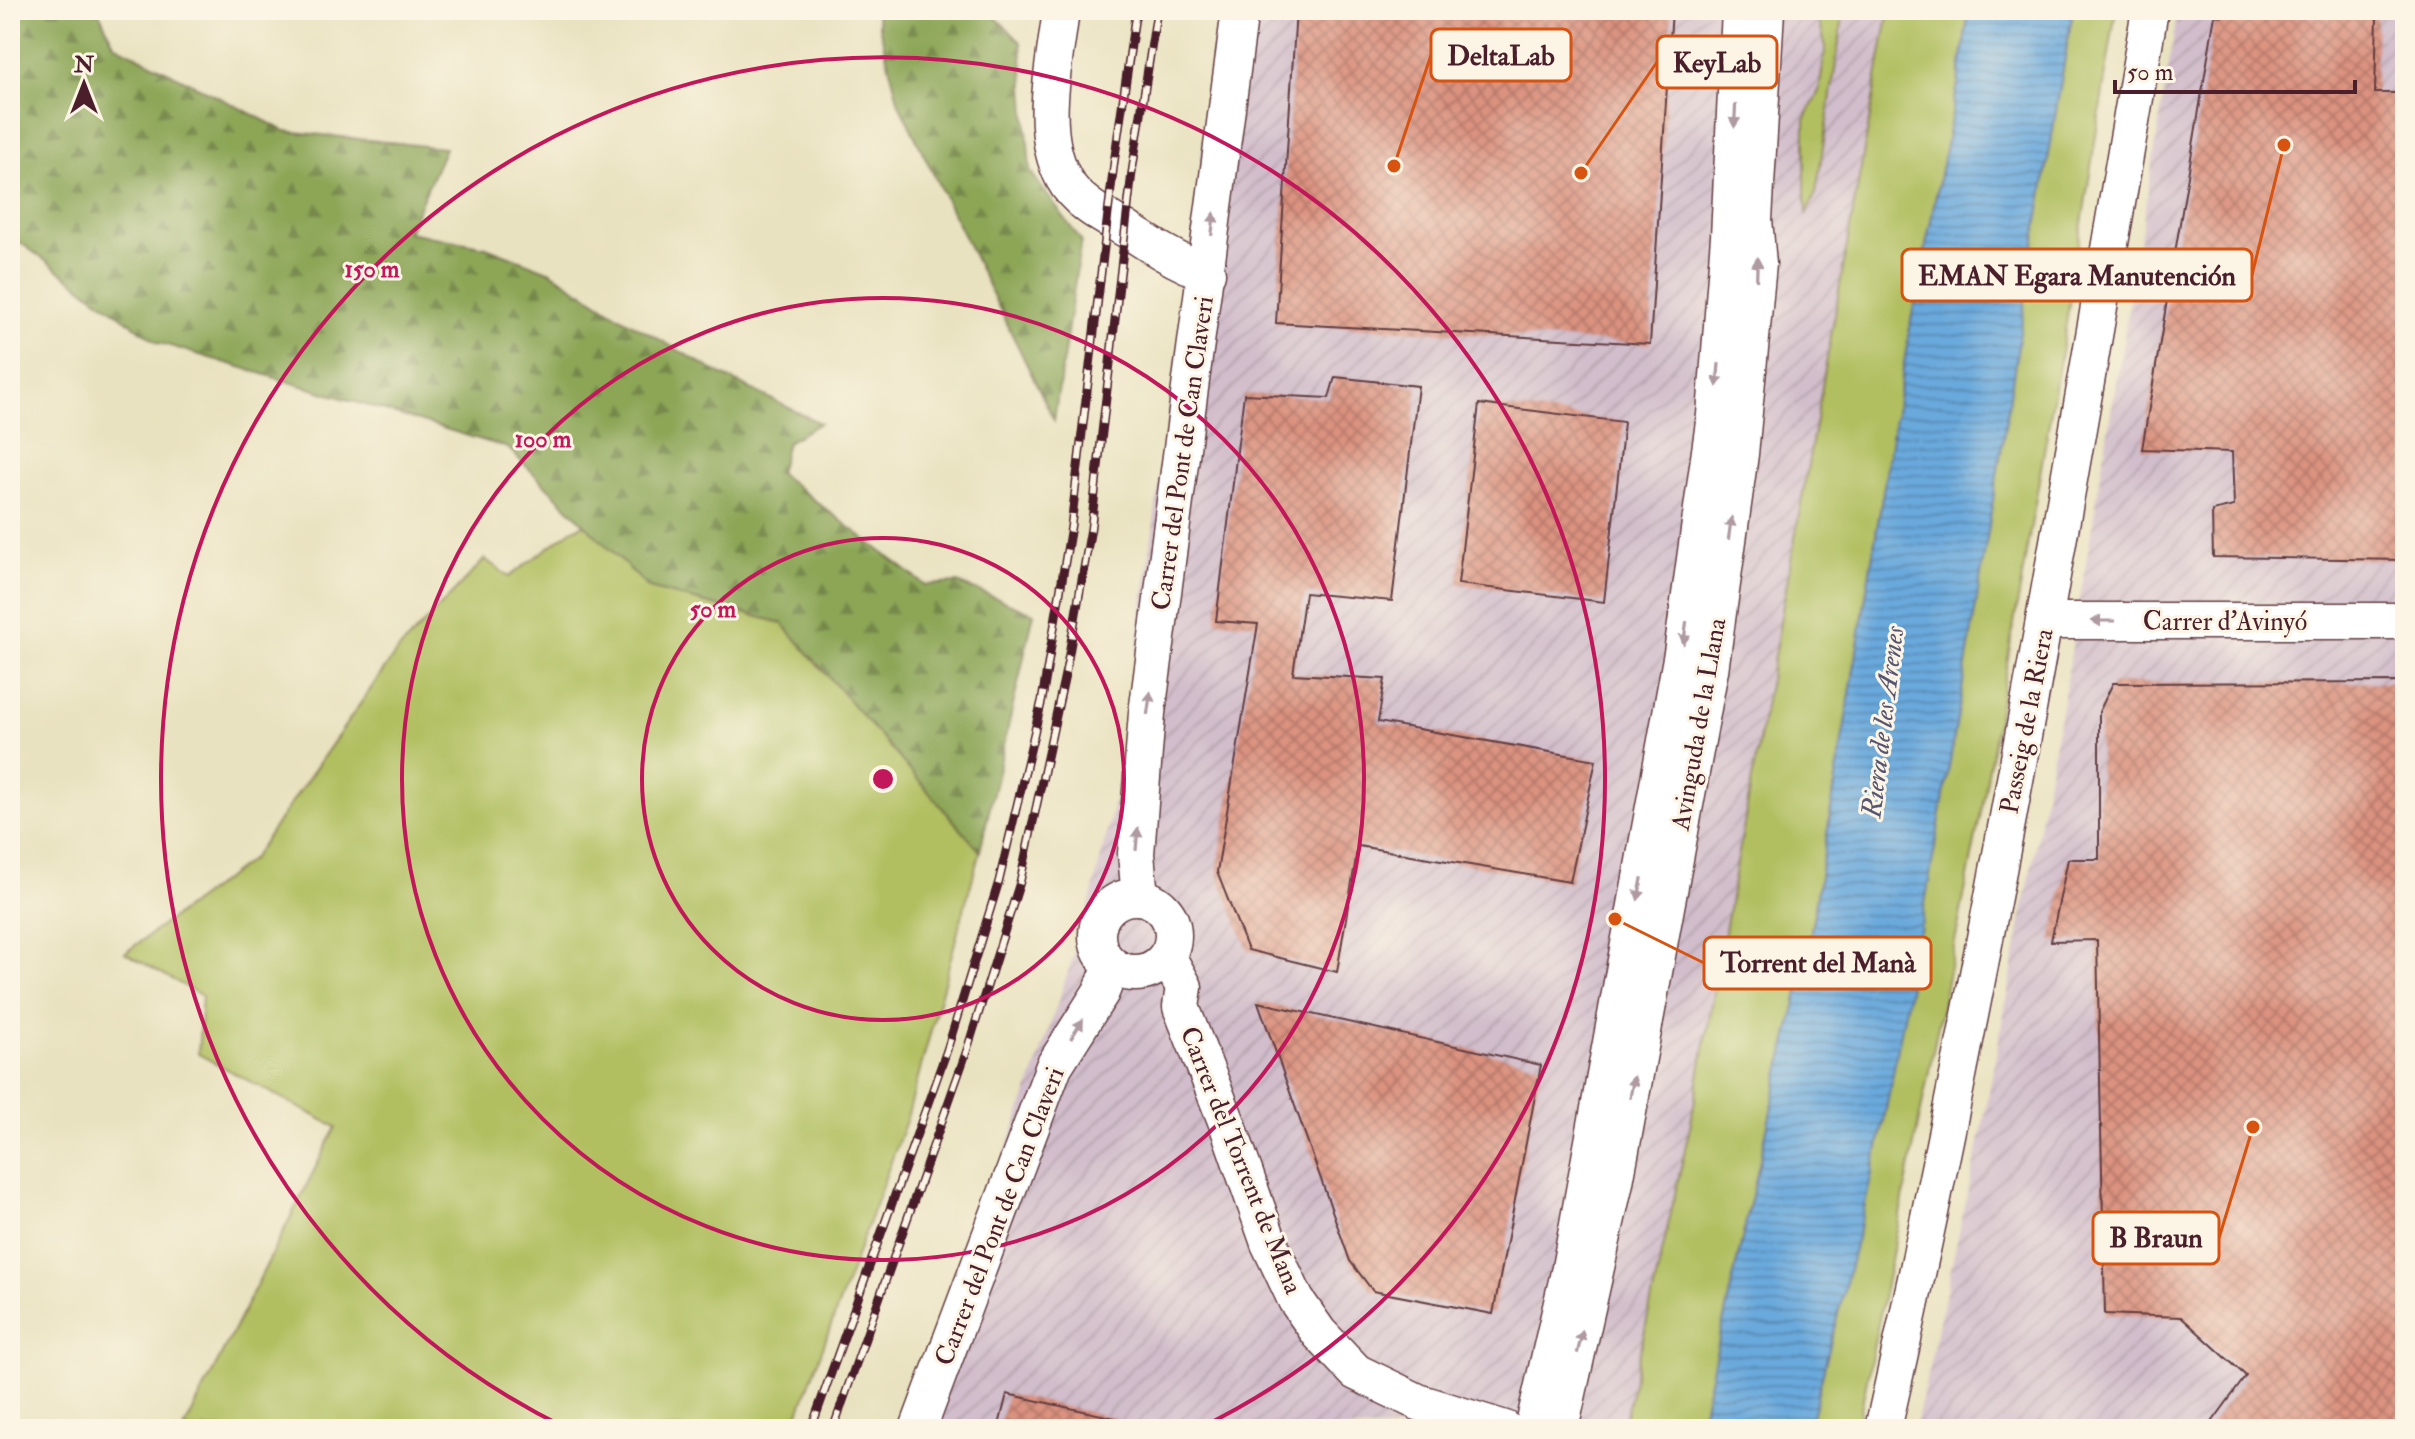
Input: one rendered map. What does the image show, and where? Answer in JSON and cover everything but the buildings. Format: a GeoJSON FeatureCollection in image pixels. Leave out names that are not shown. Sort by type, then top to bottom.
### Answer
{"type":"FeatureCollection","features":[{"type":"Feature","properties":{"kind":"street"},"geometry":{"type":"LineString","coordinates":[[1061,10],[1050,117],[1052,143],[1065,181],[1097,212],[1180,262],[1207,273]]}},
{"type":"Feature","properties":{"kind":"street","name":"Carrer del Pont de Can Claveri"},"geometry":{"type":"LineString","coordinates":[[1140,897],[1136,854],[1147,713],[1240,10]]}},
{"type":"Feature","properties":{"kind":"street","name":"Avinguda de la Llana"},"geometry":{"type":"LineString","coordinates":[[1533,1429],[1570,1268],[1682,653],[1715,415],[1729,237],[1740,10]]}},
{"type":"Feature","properties":{"kind":"street","name":"Avinguda de la Llana"},"geometry":{"type":"LineString","coordinates":[[1560,1429],[1615,1182],[1710,670],[1740,454],[1758,264],[1754,220],[1766,10]]}},
{"type":"Feature","properties":{"kind":"street","name":"Passeig de la Riera"},"geometry":{"type":"LineString","coordinates":[[1883,1429],[1929,1222],[2045,621],[2150,10]]}},
{"type":"Feature","properties":{"kind":"street","name":"Carrer d'Avinyó"},"geometry":{"type":"LineString","coordinates":[[2045,621],[2405,621]]}},
{"type":"Feature","properties":{"kind":"street"},"geometry":{"type":"LineString","coordinates":[[1140,897],[1154,901],[1169,916],[1173,936],[1140,965],[1101,954],[1096,939],[1098,923],[1106,910],[1118,900],[1140,897]]}},
{"type":"Feature","properties":{"kind":"street","name":"Carrer del Pont de Can Claveri"},"geometry":{"type":"LineString","coordinates":[[918,1429],[1054,1066],[1101,992],[1140,965]]}},
{"type":"Feature","properties":{"kind":"street","name":"Carrer del Torrent de Mana"},"geometry":{"type":"LineString","coordinates":[[1140,965],[1165,1000],[1181,1007],[1227,1123],[1269,1243],[1296,1300],[1319,1333],[1356,1372],[1418,1402],[1505,1429]]}},
{"type":"Feature","properties":{"kind":"shaded area"},"geometry":{"type":"Polygon","coordinates":[[[1218,10],[1889,10],[1691,1122],[1623,1429],[903,1429],[1028,1091],[1086,918],[1117,792],[1185,296],[1218,10]]]}},
{"type":"Feature","properties":{"kind":"shaded area"},"geometry":{"type":"Polygon","coordinates":[[[2178,10],[2405,10],[2405,1429],[1915,1429],[1981,1134],[2064,695],[2178,10]]]}},
{"type":"Feature","properties":{"kind":"green space"},"geometry":{"type":"Polygon","coordinates":[[[10,10],[98,10],[114,44],[285,131],[445,148],[408,232],[486,247],[551,272],[622,318],[722,375],[820,423],[787,442],[779,473],[925,585],[958,583],[1034,613],[980,851],[782,623],[649,588],[508,448],[157,342],[10,235],[10,10]]]}},
{"type":"Feature","properties":{"kind":"green space"},"geometry":{"type":"Polygon","coordinates":[[[875,10],[988,10],[1021,42],[1030,171],[1081,241],[1054,420],[899,104],[875,10]]]}},
{"type":"Feature","properties":{"kind":"green space"},"geometry":{"type":"Polygon","coordinates":[[[1816,10],[1844,10],[1816,193],[1807,213],[1805,120],[1819,91],[1826,47],[1816,10]]]}},
{"type":"Feature","properties":{"kind":"green space"},"geometry":{"type":"Polygon","coordinates":[[[1889,10],[1969,10],[1958,84],[1911,321],[1809,944],[1699,1429],[1623,1429],[1691,1122],[1889,10]]]}},
{"type":"Feature","properties":{"kind":"green space"},"geometry":{"type":"Polygon","coordinates":[[[2073,10],[2116,10],[2065,330],[1983,802],[1857,1429],[1809,1429],[1884,1121],[2073,10]]]}},
{"type":"Feature","properties":{"kind":"green space"},"geometry":{"type":"Polygon","coordinates":[[[585,524],[649,588],[782,623],[980,851],[907,1118],[793,1429],[184,1429],[336,1127],[198,1054],[202,996],[125,953],[252,859],[395,654],[485,559],[509,577],[573,529],[585,524]]]}},
{"type":"Feature","properties":{"kind":"water","name":"Riera de les Arenes"},"geometry":{"type":"Polygon","coordinates":[[[1969,10],[2073,10],[1960,704],[1911,981],[1876,1158],[1809,1429],[1699,1429],[1809,944],[1911,321],[1958,84],[1969,10]]]}},
{"type":"Feature","properties":{"kind":"railway"},"geometry":{"type":"LineString","coordinates":[[811,1429],[947,1050],[999,881],[1042,700],[1071,526],[1114,163],[1136,10]]}},
{"type":"Feature","properties":{"kind":"railway"},"geometry":{"type":"LineString","coordinates":[[833,1429],[966,1053],[1020,882],[1067,665],[1091,528],[1132,172],[1157,10]]}},
{"type":"Feature","properties":{"kind":"place","name":"EMAN Egara Manutención"},"geometry":{"type":"Point","coordinates":[2284,145]}},
{"type":"Feature","properties":{"kind":"place","name":"DeltaLab"},"geometry":{"type":"Point","coordinates":[1394,166]}},
{"type":"Feature","properties":{"kind":"place","name":"KeyLab"},"geometry":{"type":"Point","coordinates":[1581,173]}},
{"type":"Feature","properties":{"kind":"place","name":"Torrent del Manà"},"geometry":{"type":"Point","coordinates":[1615,919]}},
{"type":"Feature","properties":{"kind":"place","name":"B Braun"},"geometry":{"type":"Point","coordinates":[2253,1127]}}]}
